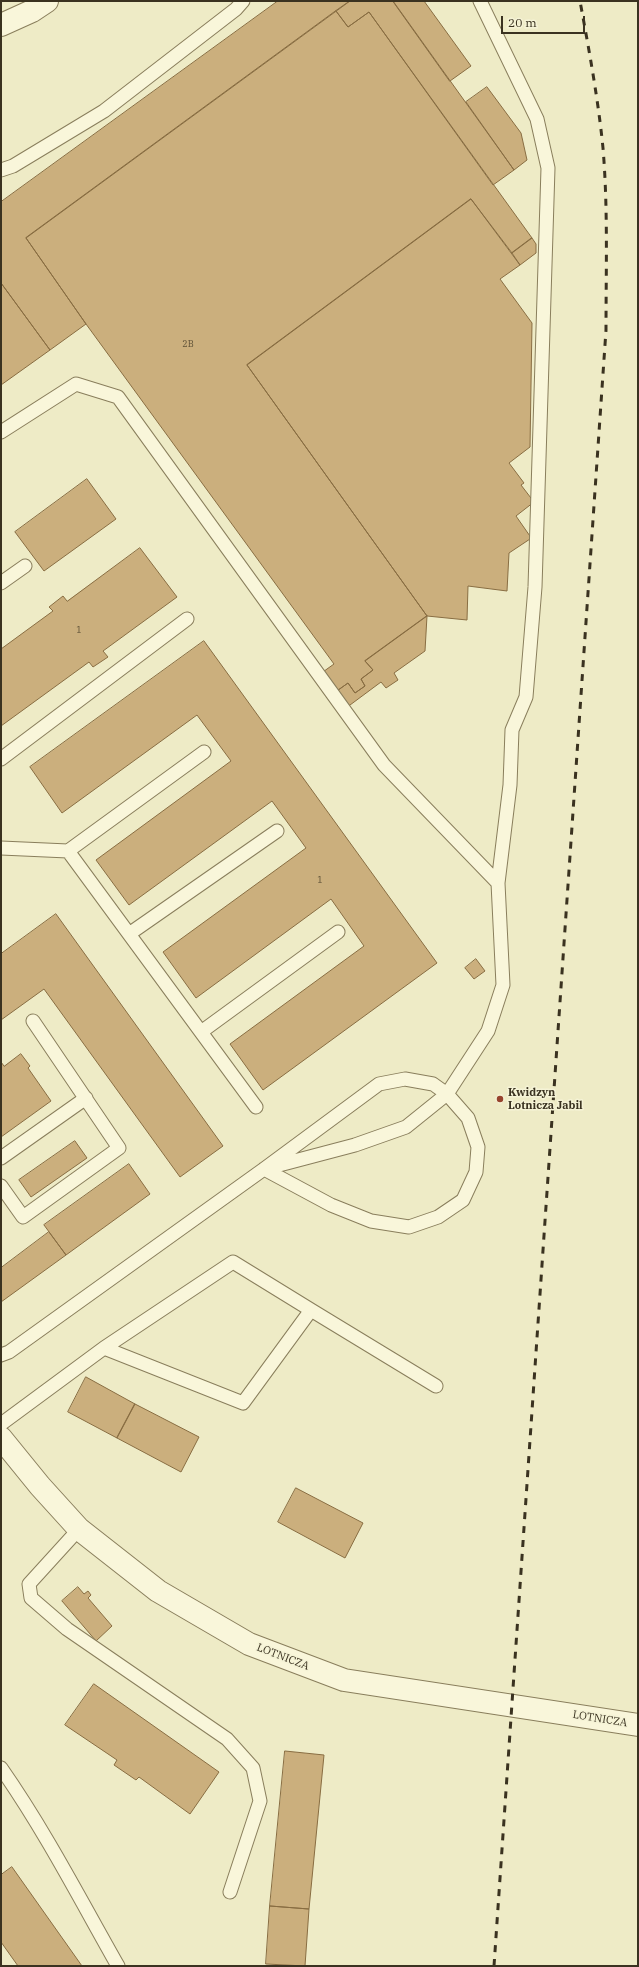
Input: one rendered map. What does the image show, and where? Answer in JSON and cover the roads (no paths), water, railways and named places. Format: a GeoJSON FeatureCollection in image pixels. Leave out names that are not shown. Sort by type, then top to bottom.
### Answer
{"type":"FeatureCollection","features":[{"type":"Feature","properties":{"kind":"street"},"geometry":{"type":"LineString","coordinates":[[1,25],[32,11],[47,1]]}},
{"type":"Feature","properties":{"kind":"street","name":"LOTNICZA"},"geometry":{"type":"LineString","coordinates":[[1,1438],[40,1486],[79,1529],[158,1591],[249,1644],[344,1680],[638,1725]]}},
{"type":"Feature","properties":{"kind":"lane"},"geometry":{"type":"LineString","coordinates":[[1,170],[13,166],[104,111],[229,14],[243,1]]}},
{"type":"Feature","properties":{"kind":"lane"},"geometry":{"type":"LineString","coordinates":[[264,1169],[355,1145],[406,1127],[447,1094],[488,1032],[503,985],[498,883],[510,785],[512,730],[526,697],[535,587],[548,168],[537,119],[480,1]]}},
{"type":"Feature","properties":{"kind":"lane"},"geometry":{"type":"LineString","coordinates":[[1,432],[76,384],[118,397],[384,765],[498,883]]}},
{"type":"Feature","properties":{"kind":"lane"},"geometry":{"type":"LineString","coordinates":[[1,583],[25,566]]}},
{"type":"Feature","properties":{"kind":"lane"},"geometry":{"type":"LineString","coordinates":[[1,759],[187,620]]}},
{"type":"Feature","properties":{"kind":"lane"},"geometry":{"type":"LineString","coordinates":[[1,848],[68,851],[204,752]]}},
{"type":"Feature","properties":{"kind":"lane"},"geometry":{"type":"LineString","coordinates":[[129,934],[277,831]]}},
{"type":"Feature","properties":{"kind":"lane"},"geometry":{"type":"LineString","coordinates":[[68,851],[256,1107]]}},
{"type":"Feature","properties":{"kind":"lane"},"geometry":{"type":"LineString","coordinates":[[201,1032],[338,932]]}},
{"type":"Feature","properties":{"kind":"lane"},"geometry":{"type":"LineString","coordinates":[[3,1191],[23,1217],[120,1148],[33,1021]]}},
{"type":"Feature","properties":{"kind":"lane"},"geometry":{"type":"LineString","coordinates":[[1,1354],[9,1352],[264,1169],[379,1084],[405,1079],[432,1084],[447,1094],[468,1118],[478,1147],[476,1172],[463,1200],[438,1217],[409,1227],[371,1221],[331,1205],[264,1169]]}},
{"type":"Feature","properties":{"kind":"lane"},"geometry":{"type":"LineString","coordinates":[[1,1158],[86,1098]]}},
{"type":"Feature","properties":{"kind":"lane"},"geometry":{"type":"LineString","coordinates":[[1,1424],[104,1348],[233,1262],[436,1386]]}},
{"type":"Feature","properties":{"kind":"lane"},"geometry":{"type":"LineString","coordinates":[[104,1348],[243,1403],[311,1310]]}},
{"type":"Feature","properties":{"kind":"lane"},"geometry":{"type":"LineString","coordinates":[[79,1529],[29,1584],[31,1598],[67,1629],[226,1739],[253,1768],[260,1801],[230,1892]]}},
{"type":"Feature","properties":{"kind":"lane"},"geometry":{"type":"LineString","coordinates":[[1,1768],[54,1853],[118,1966]]}},
{"type":"Feature","properties":{"kind":"railway"},"geometry":{"type":"LineString","coordinates":[[494,1966],[606,330],[605,171],[596,92],[580,1]]}},
{"type":"Feature","properties":{"kind":"place","name":"Kwidzyn Lotnicza Jabil"},"geometry":{"type":"Point","coordinates":[500,1099]}}]}
